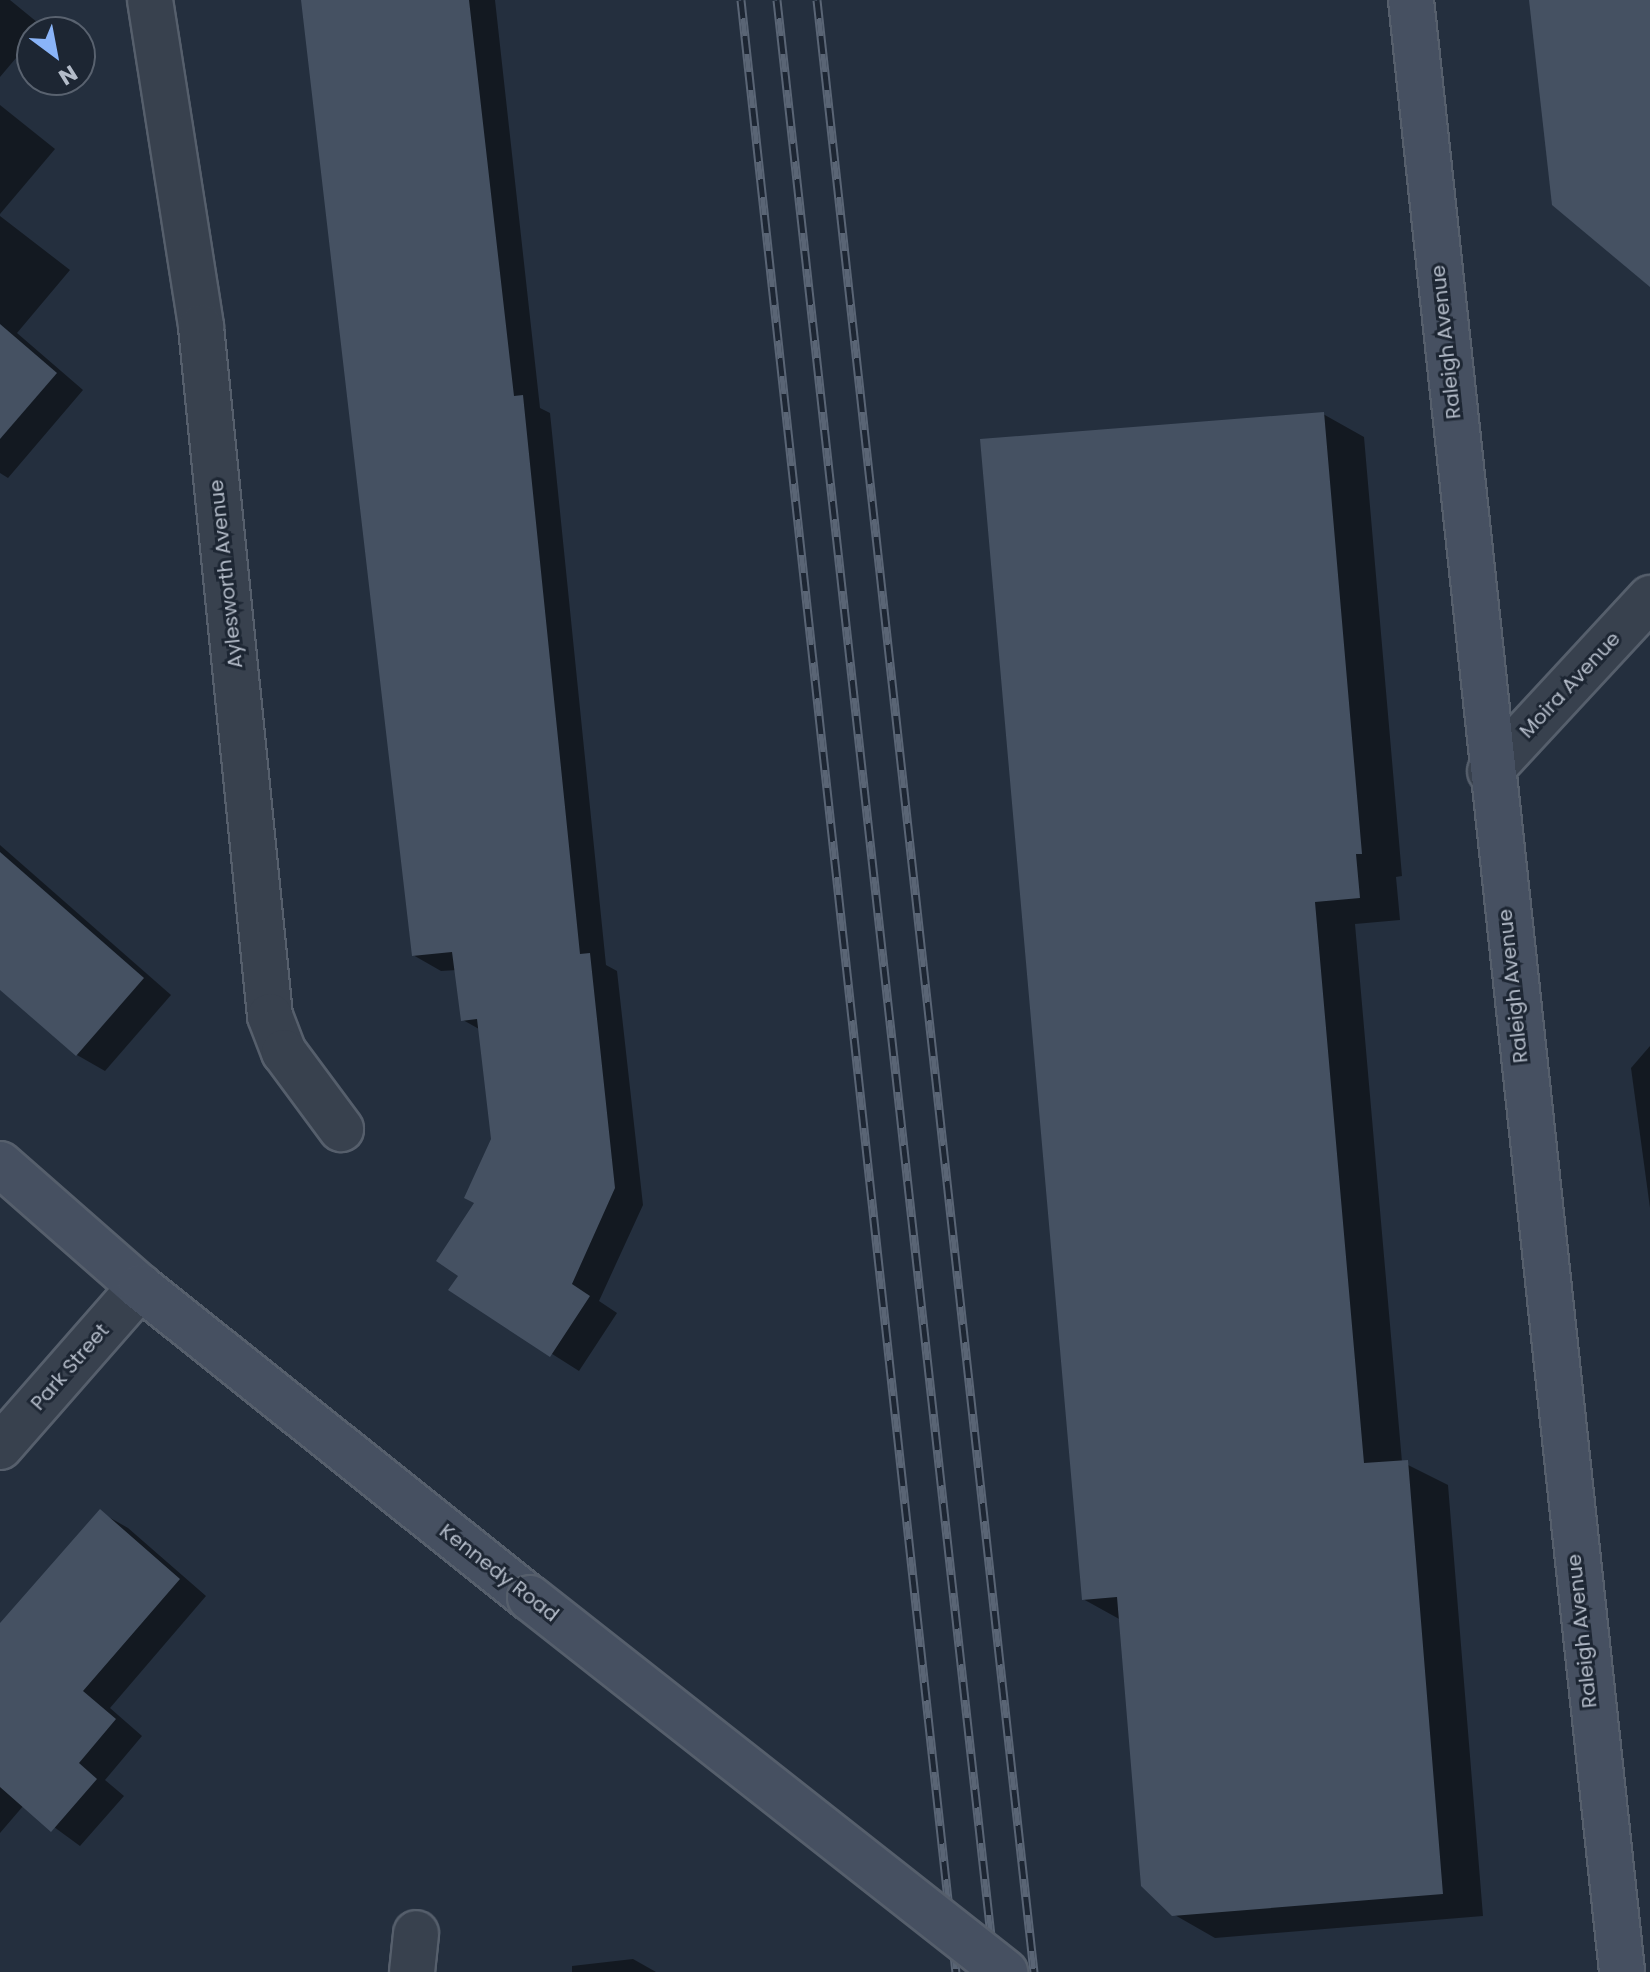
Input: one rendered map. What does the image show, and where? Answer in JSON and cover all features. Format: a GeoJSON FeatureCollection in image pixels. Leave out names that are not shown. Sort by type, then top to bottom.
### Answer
{"type":"FeatureCollection","features":[{"type":"Feature","properties":{"kind":"street","name":"Aylesworth Avenue"},"geometry":{"type":"LineString","coordinates":[[150,0],[201,327],[270,1016],[284,1052],[341,1129]]}},
{"type":"Feature","properties":{"kind":"street","name":"Raleigh Avenue"},"geometry":{"type":"LineString","coordinates":[[1411,0],[1490,771],[1622,1972]]}},
{"type":"Feature","properties":{"kind":"street","name":"Moira Avenue"},"geometry":{"type":"LineString","coordinates":[[1490,771],[1650,598]]}},
{"type":"Feature","properties":{"kind":"street","name":"Kennedy Road"},"geometry":{"type":"LineString","coordinates":[[0,1164],[140,1287],[1005,1972]]}},
{"type":"Feature","properties":{"kind":"street","name":"Park Street"},"geometry":{"type":"LineString","coordinates":[[0,1447],[140,1287]]}},
{"type":"Feature","properties":{"kind":"building"},"geometry":{"type":"Polygon","coordinates":[[[301,0],[469,0],[514,396],[523,395],[580,954],[590,953],[615,1188],[572,1284],[590,1296],[550,1357],[448,1290],[458,1276],[436,1261],[474,1203],[464,1198],[491,1139],[477,1019],[461,1021],[452,952],[412,956],[301,0]]]}},
{"type":"Feature","properties":{"kind":"building"},"geometry":{"type":"Polygon","coordinates":[[[1529,0],[1650,0],[1650,287],[1552,205],[1529,0]]]}},
{"type":"Feature","properties":{"kind":"building"},"geometry":{"type":"Polygon","coordinates":[[[0,324],[57,373],[0,439],[0,324]]]}},
{"type":"Feature","properties":{"kind":"building"},"geometry":{"type":"Polygon","coordinates":[[[1324,412],[1362,854],[1356,854],[1360,898],[1315,902],[1364,1463],[1408,1460],[1443,1894],[1172,1916],[1141,1886],[1117,1597],[1082,1600],[980,439],[1324,412]]]}},
{"type":"Feature","properties":{"kind":"building"},"geometry":{"type":"Polygon","coordinates":[[[0,852],[144,978],[76,1056],[0,990],[0,852]]]}},
{"type":"Feature","properties":{"kind":"building"},"geometry":{"type":"Polygon","coordinates":[[[100,1509],[180,1579],[83,1691],[116,1719],[79,1763],[97,1779],[51,1832],[0,1787],[0,1623],[100,1509]]]}},
{"type":"Feature","properties":{"kind":"railway"},"geometry":{"type":"LineString","coordinates":[[741,0],[956,1972]]}},
{"type":"Feature","properties":{"kind":"railway"},"geometry":{"type":"LineString","coordinates":[[777,0],[995,1972]]}},
{"type":"Feature","properties":{"kind":"railway"},"geometry":{"type":"LineString","coordinates":[[817,0],[1034,1972]]}}]}
